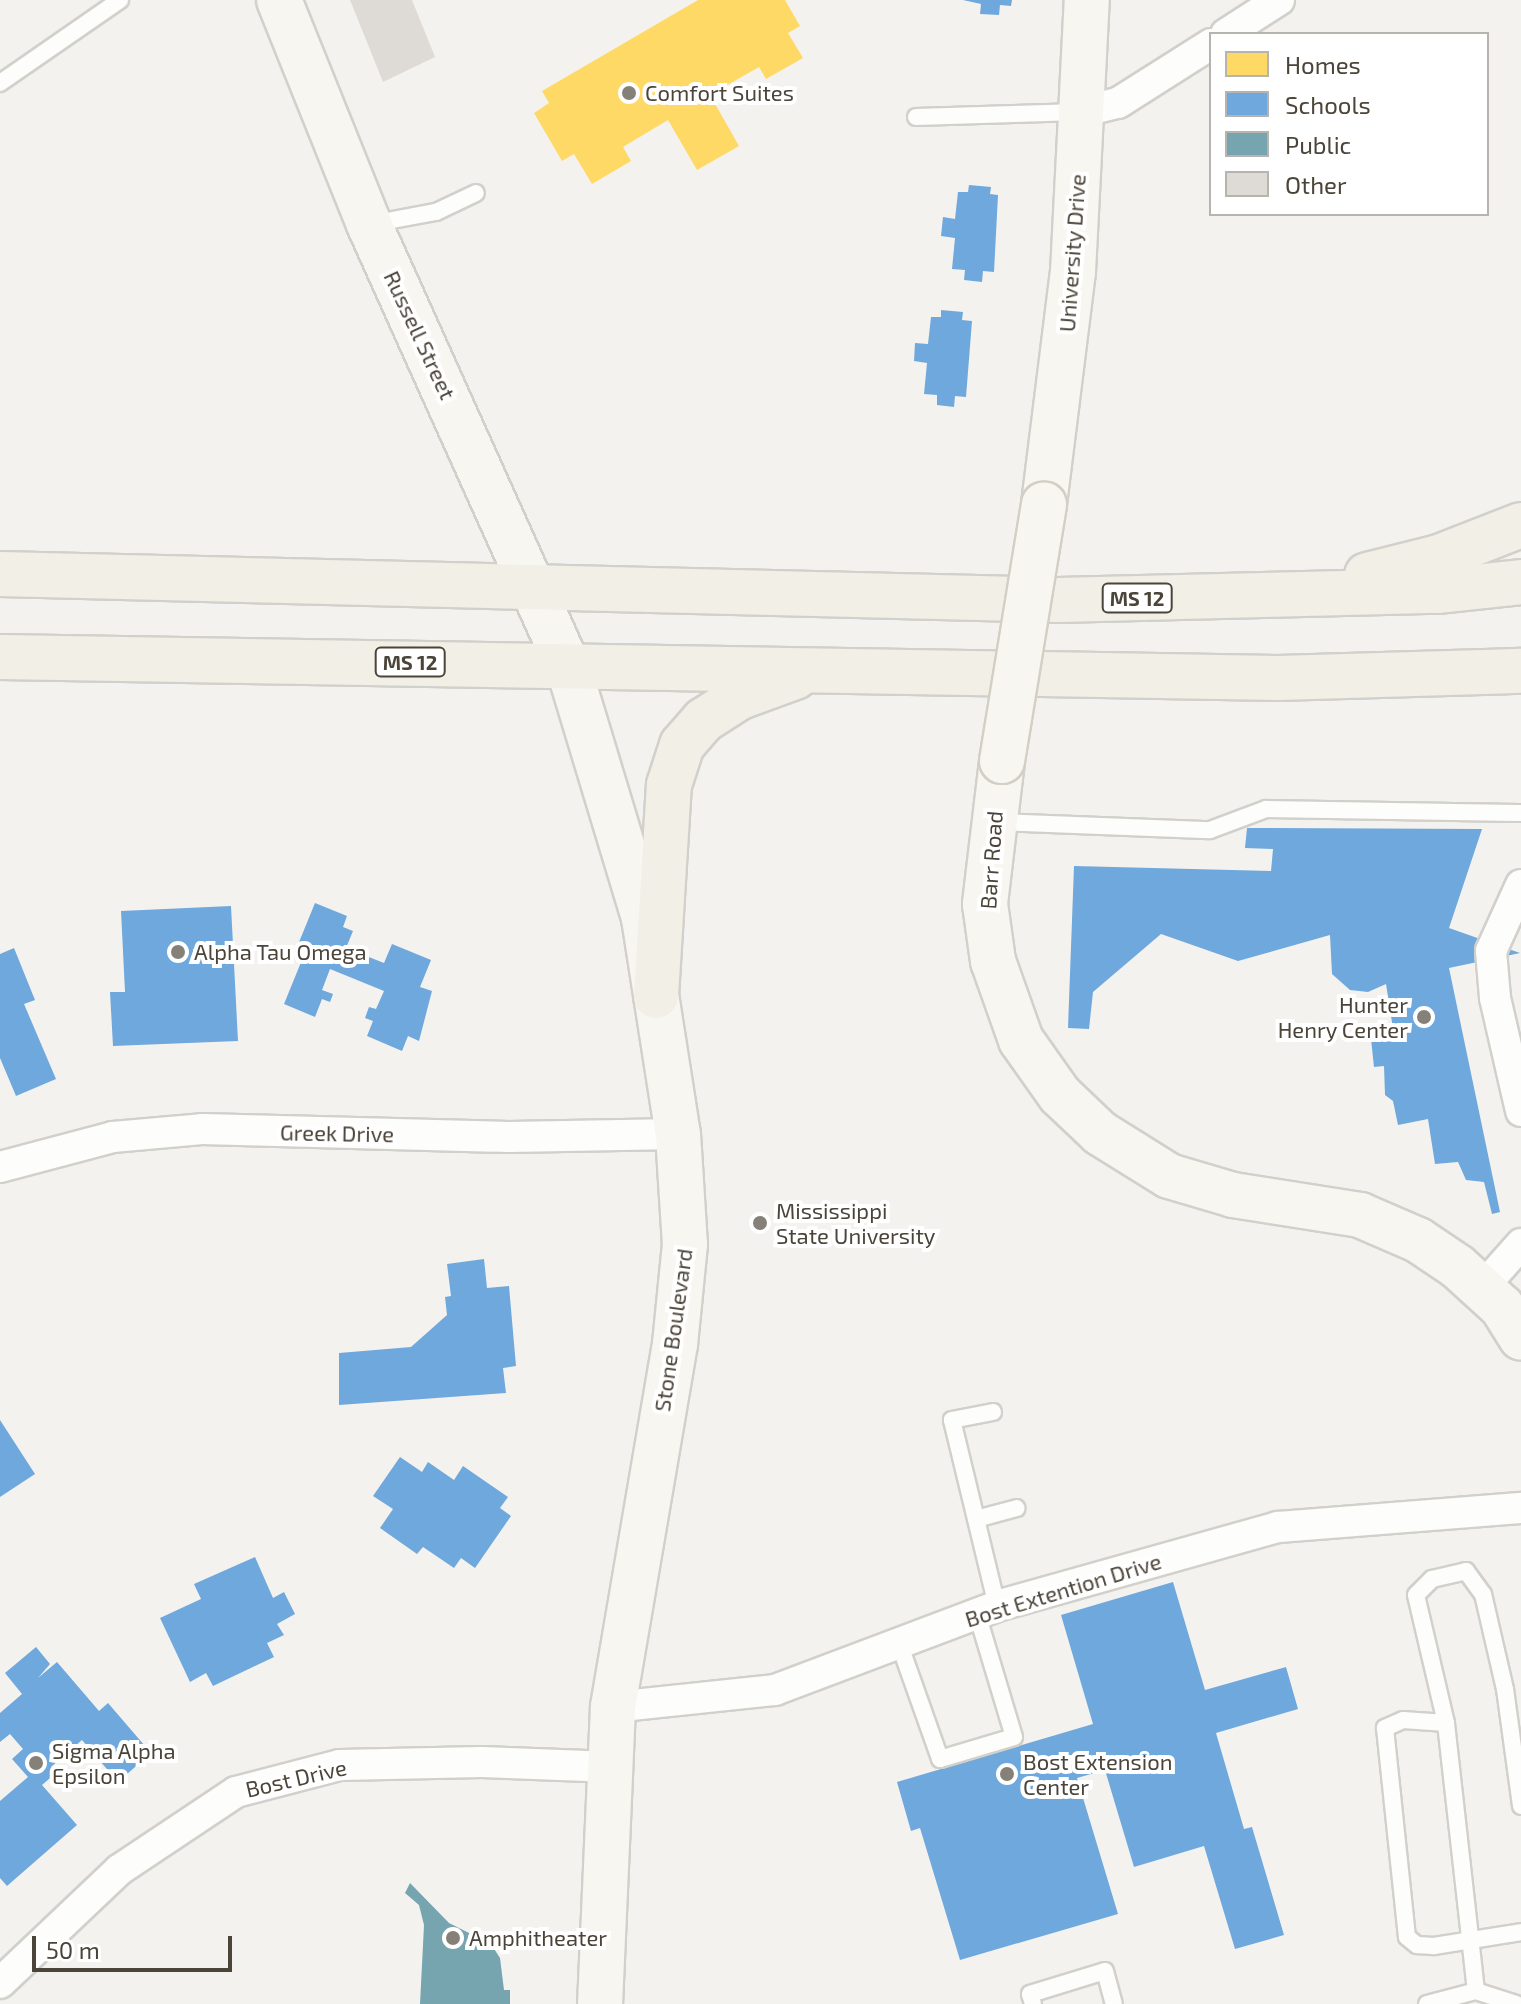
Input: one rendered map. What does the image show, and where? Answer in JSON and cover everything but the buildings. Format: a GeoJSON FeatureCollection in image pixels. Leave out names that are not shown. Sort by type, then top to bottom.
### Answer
{"type":"FeatureCollection","features":[{"type":"Feature","properties":{"kind":"main road"},"geometry":{"type":"LineString","coordinates":[[1192,597],[1353,578],[1439,557],[1521,525]]}},
{"type":"Feature","properties":{"kind":"main road","name":"MS 12"},"geometry":{"type":"LineString","coordinates":[[0,574],[1058,600],[1437,591],[1521,582]]}},
{"type":"Feature","properties":{"kind":"main road","name":"MS 12"},"geometry":{"type":"LineString","coordinates":[[0,657],[819,668],[1278,678],[1521,671]]}},
{"type":"Feature","properties":{"kind":"main road"},"geometry":{"type":"LineString","coordinates":[[656,996],[669,785],[682,745],[704,720],[740,697],[819,668]]}},
{"type":"Feature","properties":{"kind":"main road"},"geometry":{"type":"LineString","coordinates":[[1278,678],[1521,699]]}},
{"type":"Feature","properties":{"kind":"street","name":"Russell Street"},"geometry":{"type":"LineString","coordinates":[[279,0],[369,224],[568,666]]}},
{"type":"Feature","properties":{"kind":"street","name":"University Drive"},"geometry":{"type":"LineString","coordinates":[[1044,504],[1067,335],[1087,0]]}},
{"type":"Feature","properties":{"kind":"street"},"geometry":{"type":"LineString","coordinates":[[1229,32],[1279,0]]}},
{"type":"Feature","properties":{"kind":"street"},"geometry":{"type":"LineString","coordinates":[[1081,112],[1118,103],[1209,45]]}},
{"type":"Feature","properties":{"kind":"street","name":"Barr Road"},"geometry":{"type":"LineString","coordinates":[[1044,504],[992,822],[985,904],[1000,987],[1021,1040],[1078,1114],[1169,1176],[1233,1195],[1336,1209],[1382,1223],[1437,1252],[1482,1288],[1502,1307],[1521,1338]]}},
{"type":"Feature","properties":{"kind":"street","name":"Stone Boulevard"},"geometry":{"type":"LineString","coordinates":[[568,666],[625,844],[656,996],[678,1134],[685,1244],[675,1344],[613,1707],[613,1767],[600,2004]]}},
{"type":"Feature","properties":{"kind":"street"},"geometry":{"type":"LineString","coordinates":[[1521,885],[1491,951],[1508,997],[1521,1111]]}},
{"type":"Feature","properties":{"kind":"street","name":"Greek Drive"},"geometry":{"type":"LineString","coordinates":[[0,1167],[113,1137],[202,1129],[509,1137],[678,1134]]}},
{"type":"Feature","properties":{"kind":"street"},"geometry":{"type":"LineString","coordinates":[[1482,1288],[1521,1244]]}},
{"type":"Feature","properties":{"kind":"street","name":"Bost Extention Drive"},"geometry":{"type":"LineString","coordinates":[[613,1707],[775,1690],[987,1610],[1278,1527],[1521,1508]]}},
{"type":"Feature","properties":{"kind":"street","name":"Bost Drive"},"geometry":{"type":"LineString","coordinates":[[0,1983],[119,1870],[236,1792],[340,1765],[482,1762],[613,1767]]}},
{"type":"Feature","properties":{"kind":"lane"},"geometry":{"type":"LineString","coordinates":[[0,83],[120,0]]}},
{"type":"Feature","properties":{"kind":"lane"},"geometry":{"type":"LineString","coordinates":[[916,117],[1081,112]]}},
{"type":"Feature","properties":{"kind":"lane"},"geometry":{"type":"LineString","coordinates":[[369,224],[436,212],[476,193]]}},
{"type":"Feature","properties":{"kind":"lane"},"geometry":{"type":"LineString","coordinates":[[992,822],[1210,830],[1266,809],[1521,813]]}},
{"type":"Feature","properties":{"kind":"lane"},"geometry":{"type":"LineString","coordinates":[[899,1643],[940,1759],[1014,1737],[987,1610],[976,1519],[952,1420],[993,1412]]}},
{"type":"Feature","properties":{"kind":"lane"},"geometry":{"type":"LineString","coordinates":[[976,1519],[1017,1508]]}},
{"type":"Feature","properties":{"kind":"lane"},"geometry":{"type":"LineString","coordinates":[[1476,1991],[1446,1723],[1416,1595],[1432,1579],[1466,1571],[1483,1594],[1521,1806]]}},
{"type":"Feature","properties":{"kind":"lane"},"geometry":{"type":"LineString","coordinates":[[1446,1723],[1403,1720],[1385,1728],[1404,1926],[1417,1945],[1471,1942],[1521,1932]]}},
{"type":"Feature","properties":{"kind":"lane"},"geometry":{"type":"LineString","coordinates":[[1033,2004],[1030,1994],[1105,1971],[1114,2004]]}},
{"type":"Feature","properties":{"kind":"lane"},"geometry":{"type":"LineString","coordinates":[[1427,2004],[1476,1991],[1516,2004]]}},
{"type":"Feature","properties":{"kind":"place","name":"Comfort Suites"},"geometry":{"type":"Point","coordinates":[629,93]}},
{"type":"Feature","properties":{"kind":"place","name":"Alpha Tau Omega"},"geometry":{"type":"Point","coordinates":[178,952]}},
{"type":"Feature","properties":{"kind":"place","name":"Hunter Henry Center"},"geometry":{"type":"Point","coordinates":[1424,1017]}},
{"type":"Feature","properties":{"kind":"place","name":"Mississippi State University"},"geometry":{"type":"Point","coordinates":[760,1223]}},
{"type":"Feature","properties":{"kind":"place","name":"Sigma Alpha Epsilon"},"geometry":{"type":"Point","coordinates":[36,1763]}},
{"type":"Feature","properties":{"kind":"place","name":"Bost Extension Center"},"geometry":{"type":"Point","coordinates":[1007,1774]}},
{"type":"Feature","properties":{"kind":"place","name":"Amphitheater"},"geometry":{"type":"Point","coordinates":[453,1938]}}]}
